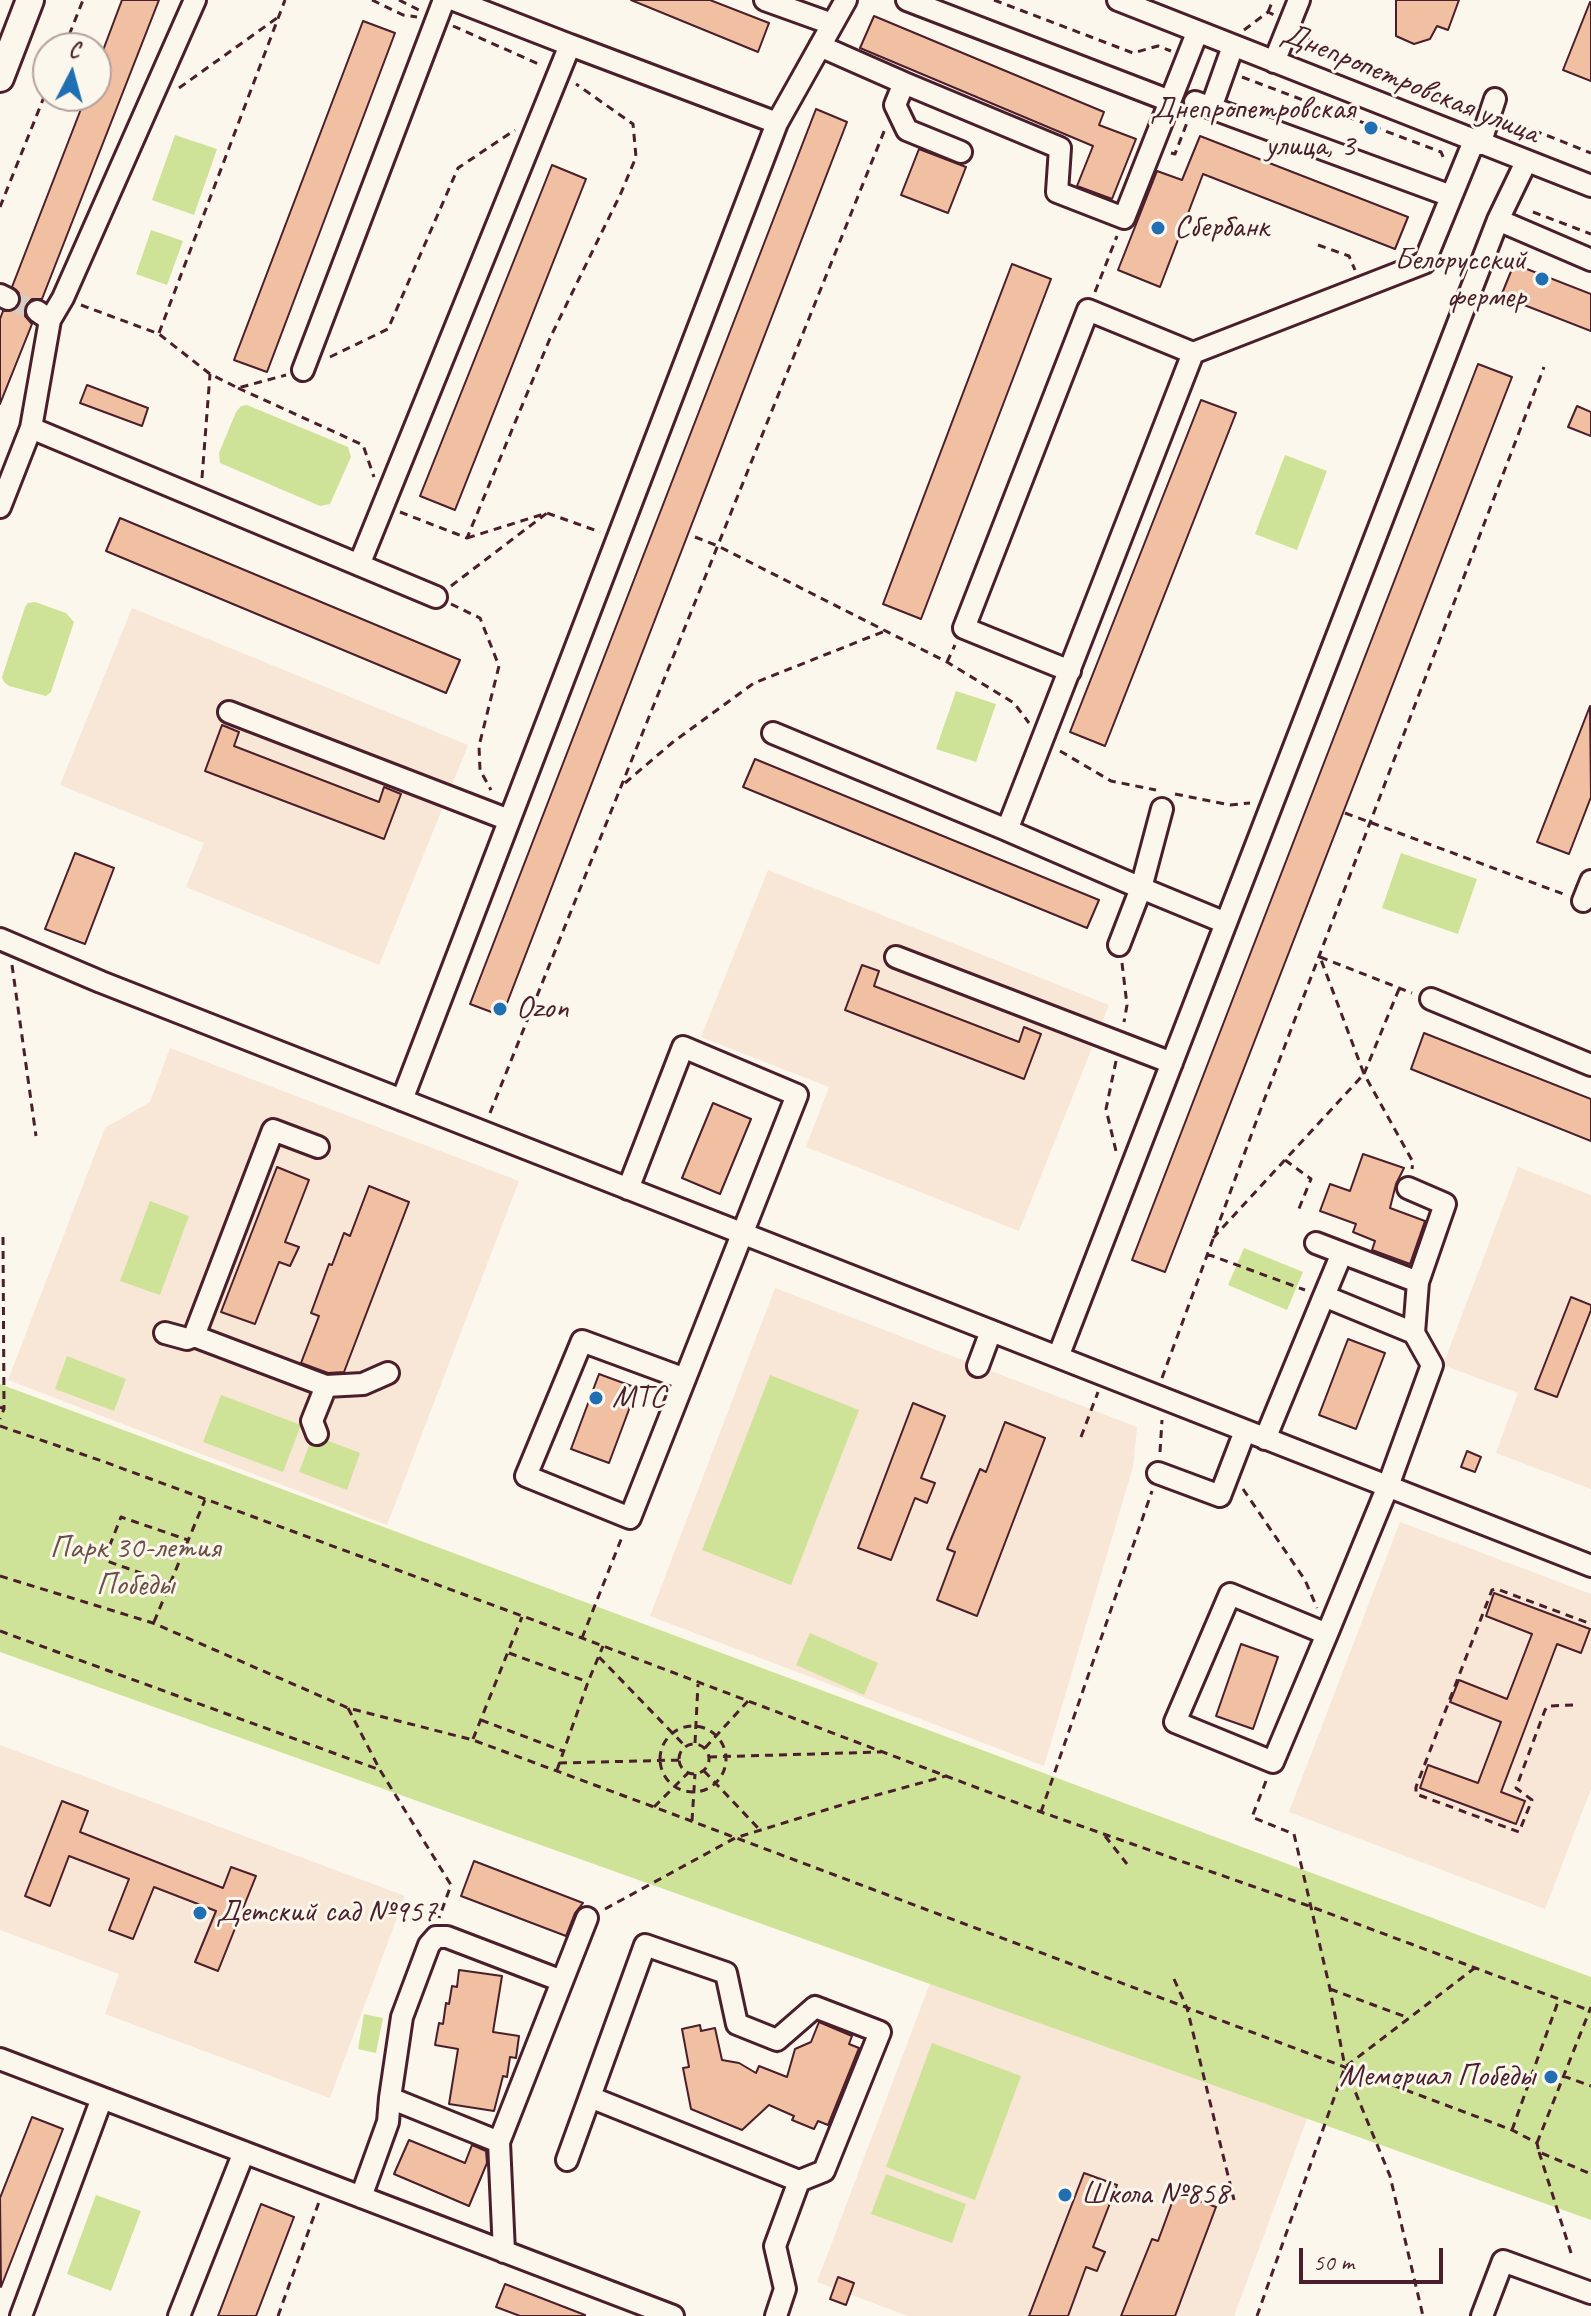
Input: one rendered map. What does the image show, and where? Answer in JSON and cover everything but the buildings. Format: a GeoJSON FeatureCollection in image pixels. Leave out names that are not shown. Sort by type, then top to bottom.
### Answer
{"type":"FeatureCollection","features":[{"type":"Feature","properties":{"kind":"main road"},"geometry":{"type":"LineString","coordinates":[[0,78],[30,0]]}},
{"type":"Feature","properties":{"kind":"street"},"geometry":{"type":"LineString","coordinates":[[0,507],[31,428],[44,315],[63,298],[195,0]]}},
{"type":"Feature","properties":{"kind":"street"},"geometry":{"type":"LineString","coordinates":[[454,0],[777,123]]}},
{"type":"Feature","properties":{"kind":"street"},"geometry":{"type":"LineString","coordinates":[[765,0],[832,24]]}},
{"type":"Feature","properties":{"kind":"street"},"geometry":{"type":"LineString","coordinates":[[402,1100],[777,123],[846,0]]}},
{"type":"Feature","properties":{"kind":"street"},"geometry":{"type":"LineString","coordinates":[[907,0],[1170,101]]}},
{"type":"Feature","properties":{"kind":"street","name":"Днепропетровская улица"},"geometry":{"type":"LineString","coordinates":[[1118,0],[1197,33],[1239,38],[1274,62],[1591,186]]}},
{"type":"Feature","properties":{"kind":"street"},"geometry":{"type":"LineString","coordinates":[[1274,62],[1299,0]]}},
{"type":"Feature","properties":{"kind":"street"},"geometry":{"type":"LineString","coordinates":[[303,370],[440,9]]}},
{"type":"Feature","properties":{"kind":"street"},"geometry":{"type":"LineString","coordinates":[[820,46],[1060,148],[1057,192],[1124,218],[1197,33]]}},
{"type":"Feature","properties":{"kind":"street"},"geometry":{"type":"LineString","coordinates":[[1239,38],[1225,71],[1203,105],[1454,189]]}},
{"type":"Feature","properties":{"kind":"street"},"geometry":{"type":"LineString","coordinates":[[359,565],[570,45]]}},
{"type":"Feature","properties":{"kind":"street"},"geometry":{"type":"LineString","coordinates":[[904,83],[895,105],[907,130],[961,152]]}},
{"type":"Feature","properties":{"kind":"street"},"geometry":{"type":"LineString","coordinates":[[1070,671],[964,628],[1088,310],[1193,353],[1424,263],[1493,106]]}},
{"type":"Feature","properties":{"kind":"street"},"geometry":{"type":"LineString","coordinates":[[1058,1357],[1503,211],[1526,162]]}},
{"type":"Feature","properties":{"kind":"street"},"geometry":{"type":"LineString","coordinates":[[1503,211],[1591,260]]}},
{"type":"Feature","properties":{"kind":"street"},"geometry":{"type":"LineString","coordinates":[[1007,830],[1193,353]]}},
{"type":"Feature","properties":{"kind":"street"},"geometry":{"type":"LineString","coordinates":[[31,428],[436,597]]}},
{"type":"Feature","properties":{"kind":"street"},"geometry":{"type":"LineString","coordinates":[[229,712],[509,820]]}},
{"type":"Feature","properties":{"kind":"street"},"geometry":{"type":"LineString","coordinates":[[773,733],[1226,923]]}},
{"type":"Feature","properties":{"kind":"street"},"geometry":{"type":"LineString","coordinates":[[1119,945],[1141,888],[1163,797]]}},
{"type":"Feature","properties":{"kind":"street"},"geometry":{"type":"LineString","coordinates":[[1583,901],[1591,881]]}},
{"type":"Feature","properties":{"kind":"street"},"geometry":{"type":"LineString","coordinates":[[5,941],[101,982],[1591,1566]]}},
{"type":"Feature","properties":{"kind":"street"},"geometry":{"type":"LineString","coordinates":[[896,957],[1172,1063]]}},
{"type":"Feature","properties":{"kind":"street"},"geometry":{"type":"LineString","coordinates":[[1431,999],[1591,1065]]}},
{"type":"Feature","properties":{"kind":"street"},"geometry":{"type":"LineString","coordinates":[[628,1189],[683,1047],[797,1095],[742,1234],[685,1379],[630,1518],[526,1476],[582,1341],[685,1379]]}},
{"type":"Feature","properties":{"kind":"street"},"geometry":{"type":"LineString","coordinates":[[194,1336],[273,1130],[318,1147]]}},
{"type":"Feature","properties":{"kind":"street"},"geometry":{"type":"LineString","coordinates":[[1327,1634],[1230,1594],[1175,1722],[1273,1762],[1327,1634],[1388,1486],[1432,1365],[1414,1333],[1418,1282],[1445,1204],[1408,1188]]}},
{"type":"Feature","properties":{"kind":"street"},"geometry":{"type":"LineString","coordinates":[[1316,1243],[1418,1282]]}},
{"type":"Feature","properties":{"kind":"street"},"geometry":{"type":"LineString","coordinates":[[1265,1439],[1342,1253]]}},
{"type":"Feature","properties":{"kind":"street"},"geometry":{"type":"LineString","coordinates":[[1324,1296],[1414,1333]]}},
{"type":"Feature","properties":{"kind":"street"},"geometry":{"type":"LineString","coordinates":[[978,1366],[991,1331]]}},
{"type":"Feature","properties":{"kind":"street"},"geometry":{"type":"LineString","coordinates":[[165,1333],[187,1339],[194,1336],[326,1386],[363,1384],[388,1373]]}},
{"type":"Feature","properties":{"kind":"street"},"geometry":{"type":"LineString","coordinates":[[310,1426],[326,1386]]}},
{"type":"Feature","properties":{"kind":"street"},"geometry":{"type":"LineString","coordinates":[[1158,1473],[1220,1496],[1245,1431]]}},
{"type":"Feature","properties":{"kind":"street"},"geometry":{"type":"LineString","coordinates":[[504,2252],[499,2142],[587,1918]]}},
{"type":"Feature","properties":{"kind":"street"},"geometry":{"type":"LineString","coordinates":[[361,2197],[388,2122],[402,2017],[429,1945],[436,1937],[447,1937],[562,1981]]}},
{"type":"Feature","properties":{"kind":"street"},"geometry":{"type":"LineString","coordinates":[[567,2160],[645,1945],[726,1973],[737,2024],[777,2040],[815,2007],[880,2032],[824,2171],[799,2181],[590,2097]]}},
{"type":"Feature","properties":{"kind":"street"},"geometry":{"type":"LineString","coordinates":[[0,2059],[673,2316]]}},
{"type":"Feature","properties":{"kind":"street"},"geometry":{"type":"LineString","coordinates":[[21,2316],[102,2098]]}},
{"type":"Feature","properties":{"kind":"street"},"geometry":{"type":"LineString","coordinates":[[390,2098],[499,2142]]}},
{"type":"Feature","properties":{"kind":"street"},"geometry":{"type":"LineString","coordinates":[[179,2316],[244,2152]]}},
{"type":"Feature","properties":{"kind":"street"},"geometry":{"type":"LineString","coordinates":[[776,2316],[785,2289],[775,2246],[799,2181]]}},
{"type":"Feature","properties":{"kind":"street"},"geometry":{"type":"LineString","coordinates":[[1482,2316],[1503,2261],[1591,2293]]}},
{"type":"Feature","properties":{"kind":"path"},"geometry":{"type":"LineString","coordinates":[[70,32],[83,0]]}},
{"type":"Feature","properties":{"kind":"path"},"geometry":{"type":"LineString","coordinates":[[159,334],[285,0]]}},
{"type":"Feature","properties":{"kind":"path"},"geometry":{"type":"LineString","coordinates":[[372,0],[403,15],[440,9]]}},
{"type":"Feature","properties":{"kind":"path"},"geometry":{"type":"LineString","coordinates":[[399,0],[440,9],[560,74],[633,124],[636,157],[551,336],[467,538]]}},
{"type":"Feature","properties":{"kind":"path"},"geometry":{"type":"LineString","coordinates":[[994,0],[1133,53],[1158,46],[1188,57]]}},
{"type":"Feature","properties":{"kind":"path"},"geometry":{"type":"LineString","coordinates":[[1239,38],[1268,12],[1271,0]]}},
{"type":"Feature","properties":{"kind":"path"},"geometry":{"type":"LineString","coordinates":[[1268,12],[1306,26],[1310,44],[1493,106],[1591,153]]}},
{"type":"Feature","properties":{"kind":"path"},"geometry":{"type":"LineString","coordinates":[[156,87],[176,91],[279,17]]}},
{"type":"Feature","properties":{"kind":"path"},"geometry":{"type":"LineString","coordinates":[[1225,71],[1441,152],[1454,189]]}},
{"type":"Feature","properties":{"kind":"path"},"geometry":{"type":"LineString","coordinates":[[482,1132],[895,105]]}},
{"type":"Feature","properties":{"kind":"path"},"geometry":{"type":"LineString","coordinates":[[1175,154],[1203,105]]}},
{"type":"Feature","properties":{"kind":"path"},"geometry":{"type":"LineString","coordinates":[[238,388],[303,370],[388,329],[458,168],[545,109]]}},
{"type":"Feature","properties":{"kind":"path"},"geometry":{"type":"LineString","coordinates":[[0,207],[38,112]]}},
{"type":"Feature","properties":{"kind":"path"},"geometry":{"type":"LineString","coordinates":[[1503,211],[1591,234]]}},
{"type":"Feature","properties":{"kind":"path"},"geometry":{"type":"LineString","coordinates":[[1088,310],[1124,218]]}},
{"type":"Feature","properties":{"kind":"path"},"geometry":{"type":"LineString","coordinates":[[1318,245],[1349,256]]}},
{"type":"Feature","properties":{"kind":"path"},"geometry":{"type":"LineString","coordinates":[[63,298],[159,334],[210,374],[363,445]]}},
{"type":"Feature","properties":{"kind":"path"},"geometry":{"type":"LineString","coordinates":[[1041,1812],[1158,1473],[1163,1424],[1156,1396],[1212,1239],[1544,367]]}},
{"type":"Feature","properties":{"kind":"path"},"geometry":{"type":"LineString","coordinates":[[203,462],[210,374]]}},
{"type":"Feature","properties":{"kind":"path"},"geometry":{"type":"LineString","coordinates":[[384,506],[467,538],[547,513],[617,539]]}},
{"type":"Feature","properties":{"kind":"path"},"geometry":{"type":"LineString","coordinates":[[509,820],[500,813],[480,770],[479,746],[499,666],[480,618],[436,597],[547,513]]}},
{"type":"Feature","properties":{"kind":"path"},"geometry":{"type":"LineString","coordinates":[[695,537],[947,662],[1014,703],[1042,741],[1111,781],[1163,797],[1230,805]]}},
{"type":"Feature","properties":{"kind":"path"},"geometry":{"type":"LineString","coordinates":[[622,785],[673,742],[754,683],[885,631]]}},
{"type":"Feature","properties":{"kind":"path"},"geometry":{"type":"LineString","coordinates":[[1345,813],[1583,901]]}},
{"type":"Feature","properties":{"kind":"path"},"geometry":{"type":"LineString","coordinates":[[5,941],[36,1136]]}},
{"type":"Feature","properties":{"kind":"path"},"geometry":{"type":"LineString","coordinates":[[1119,945],[1127,1005],[1121,1035]]}},
{"type":"Feature","properties":{"kind":"path"},"geometry":{"type":"LineString","coordinates":[[1320,957],[1431,999]]}},
{"type":"Feature","properties":{"kind":"path"},"geometry":{"type":"LineString","coordinates":[[1320,957],[1364,1074],[1413,1162],[1408,1188]]}},
{"type":"Feature","properties":{"kind":"path"},"geometry":{"type":"LineString","coordinates":[[1212,1239],[1364,1074],[1399,989]]}},
{"type":"Feature","properties":{"kind":"path"},"geometry":{"type":"LineString","coordinates":[[1118,1049],[1106,1109],[1124,1186]]}},
{"type":"Feature","properties":{"kind":"path"},"geometry":{"type":"LineString","coordinates":[[1285,1160],[1311,1179],[1298,1211]]}},
{"type":"Feature","properties":{"kind":"path"},"geometry":{"type":"LineString","coordinates":[[0,1419],[3,1237]]}},
{"type":"Feature","properties":{"kind":"path"},"geometry":{"type":"LineString","coordinates":[[1207,1254],[1324,1296]]}},
{"type":"Feature","properties":{"kind":"path"},"geometry":{"type":"LineString","coordinates":[[1081,1437],[1101,1385]]}},
{"type":"Feature","properties":{"kind":"path"},"geometry":{"type":"LineString","coordinates":[[0,1426],[582,1638],[1105,1836],[1309,1906],[1590,2010],[1537,2143],[1572,2256]]}},
{"type":"Feature","properties":{"kind":"path"},"geometry":{"type":"LineString","coordinates":[[1234,1459],[1244,1491],[1305,1580],[1327,1634]]}},
{"type":"Feature","properties":{"kind":"path"},"geometry":{"type":"LineString","coordinates":[[153,1623],[205,1500]]}},
{"type":"Feature","properties":{"kind":"path"},"geometry":{"type":"LineString","coordinates":[[169,1583],[104,1560],[121,1517],[188,1540]]}},
{"type":"Feature","properties":{"kind":"path"},"geometry":{"type":"LineString","coordinates":[[582,1638],[614,1558]]}},
{"type":"Feature","properties":{"kind":"path"},"geometry":{"type":"LineString","coordinates":[[0,1576],[153,1623],[348,1708],[473,1740],[1512,2130],[1537,2143]]}},
{"type":"Feature","properties":{"kind":"path"},"geometry":{"type":"LineString","coordinates":[[1573,1705],[1548,1706],[1545,1710],[1516,1788],[1532,1800],[1519,1832],[1416,1794],[1416,1787],[1492,1590],[1497,1589],[1591,1624]]}},
{"type":"Feature","properties":{"kind":"path"},"geometry":{"type":"LineString","coordinates":[[473,1740],[522,1617]]}},
{"type":"Feature","properties":{"kind":"path"},"geometry":{"type":"LineString","coordinates":[[0,1637],[0,1631],[380,1770]]}},
{"type":"Feature","properties":{"kind":"path"},"geometry":{"type":"LineString","coordinates":[[556,1772],[603,1646]]}},
{"type":"Feature","properties":{"kind":"path"},"geometry":{"type":"LineString","coordinates":[[507,1653],[588,1682]]}},
{"type":"Feature","properties":{"kind":"path"},"geometry":{"type":"LineString","coordinates":[[599,1656],[685,1746]]}},
{"type":"Feature","properties":{"kind":"path"},"geometry":{"type":"LineString","coordinates":[[695,1743],[698,1684]]}},
{"type":"Feature","properties":{"kind":"path"},"geometry":{"type":"LineString","coordinates":[[705,1748],[748,1701]]}},
{"type":"Feature","properties":{"kind":"path"},"geometry":{"type":"LineString","coordinates":[[348,1708],[380,1770],[451,1885],[438,1920],[436,1937]]}},
{"type":"Feature","properties":{"kind":"path"},"geometry":{"type":"LineString","coordinates":[[481,1720],[563,1751]]}},
{"type":"Feature","properties":{"kind":"path"},"geometry":{"type":"LineString","coordinates":[[686,1726],[696,1726],[716,1736],[726,1756],[725,1766],[716,1782],[708,1788],[694,1791],[675,1785],[667,1778],[660,1760],[664,1743],[673,1733],[686,1726]]}},
{"type":"Feature","properties":{"kind":"path"},"geometry":{"type":"LineString","coordinates":[[695,1743],[705,1748],[709,1757],[704,1771],[688,1773],[679,1760],[685,1746],[695,1743]]}},
{"type":"Feature","properties":{"kind":"path"},"geometry":{"type":"LineString","coordinates":[[709,1757],[884,1752]]}},
{"type":"Feature","properties":{"kind":"path"},"geometry":{"type":"LineString","coordinates":[[559,1763],[679,1760]]}},
{"type":"Feature","properties":{"kind":"path"},"geometry":{"type":"LineString","coordinates":[[1273,1762],[1252,1817],[1294,1834],[1345,2067],[1390,2176],[1423,2316]]}},
{"type":"Feature","properties":{"kind":"path"},"geometry":{"type":"LineString","coordinates":[[704,1771],[761,1830]]}},
{"type":"Feature","properties":{"kind":"path"},"geometry":{"type":"LineString","coordinates":[[654,1807],[688,1773]]}},
{"type":"Feature","properties":{"kind":"path"},"geometry":{"type":"LineString","coordinates":[[692,1821],[695,1774]]}},
{"type":"Feature","properties":{"kind":"path"},"geometry":{"type":"LineString","coordinates":[[587,1918],[735,1838],[948,1776]]}},
{"type":"Feature","properties":{"kind":"path"},"geometry":{"type":"LineString","coordinates":[[1105,1836],[1127,1864]]}},
{"type":"Feature","properties":{"kind":"path"},"geometry":{"type":"LineString","coordinates":[[1257,2316],[1345,2067],[1476,1967]]}},
{"type":"Feature","properties":{"kind":"path"},"geometry":{"type":"LineString","coordinates":[[1174,1979],[1187,2008],[1234,2200]]}},
{"type":"Feature","properties":{"kind":"path"},"geometry":{"type":"LineString","coordinates":[[1330,1989],[1409,2018]]}},
{"type":"Feature","properties":{"kind":"path"},"geometry":{"type":"LineString","coordinates":[[1512,2130],[1559,1999]]}},
{"type":"Feature","properties":{"kind":"path"},"geometry":{"type":"LineString","coordinates":[[1563,2076],[1591,2086]]}},
{"type":"Feature","properties":{"kind":"path"},"geometry":{"type":"LineString","coordinates":[[1539,2152],[1591,2174]]}},
{"type":"Feature","properties":{"kind":"path"},"geometry":{"type":"LineString","coordinates":[[278,2316],[326,2183]]}},
{"type":"Feature","properties":{"kind":"shaded area"},"geometry":{"type":"Polygon","coordinates":[[[132,608],[468,745],[379,965],[186,887],[204,843],[60,785],[132,608]]]}},
{"type":"Feature","properties":{"kind":"shaded area"},"geometry":{"type":"Polygon","coordinates":[[[768,870],[1109,1005],[1019,1231],[806,1147],[829,1087],[701,1037],[768,870]]]}},
{"type":"Feature","properties":{"kind":"shaded area"},"geometry":{"type":"Polygon","coordinates":[[[170,1048],[519,1181],[387,1525],[8,1380],[105,1128],[150,1102],[170,1048]]]}},
{"type":"Feature","properties":{"kind":"shaded area"},"geometry":{"type":"Polygon","coordinates":[[[1518,1167],[1591,1195],[1591,1489],[1496,1453],[1518,1393],[1443,1365],[1518,1167]]]}},
{"type":"Feature","properties":{"kind":"shaded area"},"geometry":{"type":"Polygon","coordinates":[[[775,1288],[1137,1427],[1133,1467],[1044,1766],[650,1616],[775,1288]]]}},
{"type":"Feature","properties":{"kind":"shaded area"},"geometry":{"type":"Polygon","coordinates":[[[1400,1522],[1591,1594],[1591,1789],[1545,1909],[1289,1812],[1400,1522]]]}},
{"type":"Feature","properties":{"kind":"shaded area","name":"Детский сад №957"},"geometry":{"type":"Polygon","coordinates":[[[0,1745],[405,1896],[330,2098],[105,2014],[119,1974],[0,1930],[0,1745]]]}},
{"type":"Feature","properties":{"kind":"shaded area","name":"Школа №858"},"geometry":{"type":"Polygon","coordinates":[[[946,1941],[1311,2108],[1234,2316],[908,2316],[817,2282],[946,1941]]]}},
{"type":"Feature","properties":{"kind":"green space"},"geometry":{"type":"Polygon","coordinates":[[[175,135],[217,149],[194,215],[152,200],[175,135]]]}},
{"type":"Feature","properties":{"kind":"green space"},"geometry":{"type":"Polygon","coordinates":[[[151,230],[183,241],[167,285],[136,274],[151,230]]]}},
{"type":"Feature","properties":{"kind":"green space"},"geometry":{"type":"Polygon","coordinates":[[[247,405],[348,447],[351,457],[330,504],[320,506],[220,463],[219,453],[236,412],[247,405]]]}},
{"type":"Feature","properties":{"kind":"green space"},"geometry":{"type":"Polygon","coordinates":[[[1285,455],[1327,471],[1297,550],[1255,534],[1285,455]]]}},
{"type":"Feature","properties":{"kind":"green space"},"geometry":{"type":"Polygon","coordinates":[[[35,602],[66,613],[74,622],[51,692],[46,696],[9,686],[2,677],[25,607],[35,602]]]}},
{"type":"Feature","properties":{"kind":"green space"},"geometry":{"type":"Polygon","coordinates":[[[956,691],[996,704],[976,762],[936,749],[956,691]]]}},
{"type":"Feature","properties":{"kind":"green space"},"geometry":{"type":"Polygon","coordinates":[[[1401,853],[1477,879],[1458,934],[1382,908],[1401,853]]]}},
{"type":"Feature","properties":{"kind":"green space"},"geometry":{"type":"Polygon","coordinates":[[[150,1201],[189,1216],[160,1295],[120,1281],[150,1201]]]}},
{"type":"Feature","properties":{"kind":"green space"},"geometry":{"type":"Polygon","coordinates":[[[1244,1248],[1303,1272],[1287,1310],[1228,1285],[1244,1248]]]}},
{"type":"Feature","properties":{"kind":"green space"},"geometry":{"type":"Polygon","coordinates":[[[67,1356],[126,1379],[114,1411],[55,1389],[67,1356]]]}},
{"type":"Feature","properties":{"kind":"green space"},"geometry":{"type":"Polygon","coordinates":[[[770,1375],[859,1410],[791,1585],[702,1550],[770,1375]]]}},
{"type":"Feature","properties":{"kind":"green space","name":"Парк 30-летия Победы"},"geometry":{"type":"Polygon","coordinates":[[[0,1384],[1591,1977],[1591,2220],[0,1652],[0,1384]]]}},
{"type":"Feature","properties":{"kind":"green space"},"geometry":{"type":"Polygon","coordinates":[[[221,1395],[301,1425],[283,1472],[203,1442],[221,1395]]]}},
{"type":"Feature","properties":{"kind":"green space"},"geometry":{"type":"Polygon","coordinates":[[[313,1435],[360,1453],[347,1490],[299,1472],[313,1435]]]}},
{"type":"Feature","properties":{"kind":"green space"},"geometry":{"type":"Polygon","coordinates":[[[810,1633],[878,1663],[864,1695],[796,1665],[810,1633]]]}},
{"type":"Feature","properties":{"kind":"green space"},"geometry":{"type":"Polygon","coordinates":[[[364,2014],[383,2018],[376,2053],[358,2049],[364,2014]]]}},
{"type":"Feature","properties":{"kind":"green space"},"geometry":{"type":"Polygon","coordinates":[[[932,2043],[1021,2076],[975,2200],[886,2167],[932,2043]]]}},
{"type":"Feature","properties":{"kind":"green space"},"geometry":{"type":"Polygon","coordinates":[[[886,2174],[966,2204],[952,2243],[871,2214],[886,2174]]]}},
{"type":"Feature","properties":{"kind":"green space"},"geometry":{"type":"Polygon","coordinates":[[[96,2195],[141,2211],[111,2291],[67,2274],[96,2195]]]}},
{"type":"Feature","properties":{"kind":"tunnel"},"geometry":{"type":"LineString","coordinates":[[8,299],[37,311]]}},
{"type":"Feature","properties":{"kind":"place","name":"Днепропетровская улица, 3"},"geometry":{"type":"Point","coordinates":[1371,128]}},
{"type":"Feature","properties":{"kind":"place","name":"Сбербанк"},"geometry":{"type":"Point","coordinates":[1158,228]}},
{"type":"Feature","properties":{"kind":"place","name":"Белорусский фермер"},"geometry":{"type":"Point","coordinates":[1542,279]}},
{"type":"Feature","properties":{"kind":"place","name":"Ozon"},"geometry":{"type":"Point","coordinates":[500,1009]}},
{"type":"Feature","properties":{"kind":"place","name":"МТС"},"geometry":{"type":"Point","coordinates":[596,1398]}},
{"type":"Feature","properties":{"kind":"place","name":"Детский сад №957"},"geometry":{"type":"Point","coordinates":[200,1913]}},
{"type":"Feature","properties":{"kind":"place","name":"Мемориал Победы"},"geometry":{"type":"Point","coordinates":[1551,2077]}},
{"type":"Feature","properties":{"kind":"place","name":"Школа №858"},"geometry":{"type":"Point","coordinates":[1065,2195]}}]}
